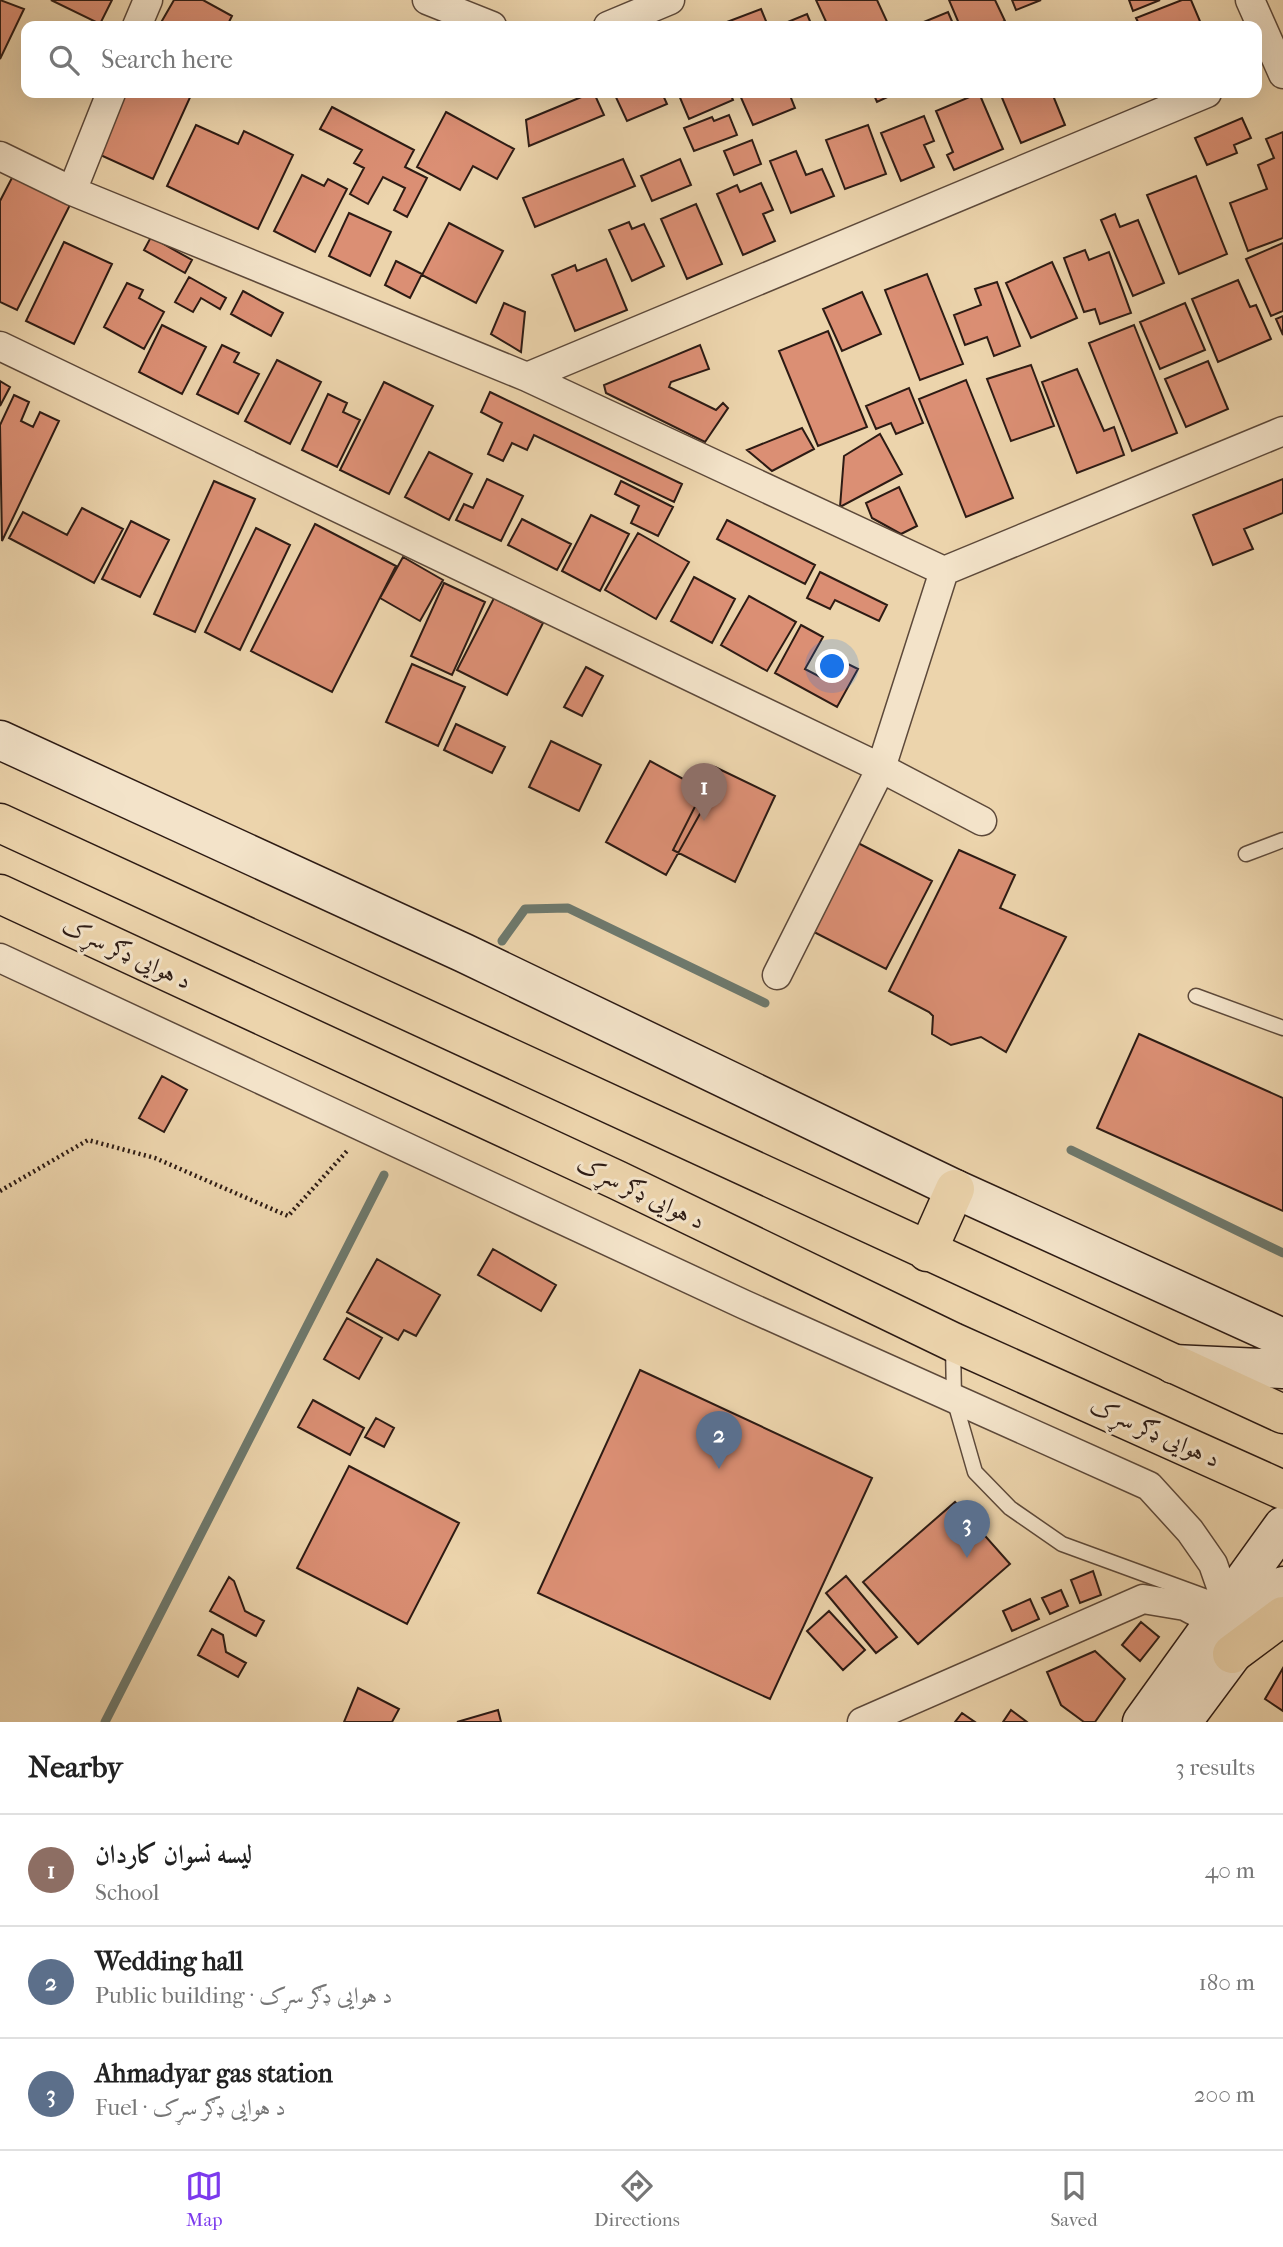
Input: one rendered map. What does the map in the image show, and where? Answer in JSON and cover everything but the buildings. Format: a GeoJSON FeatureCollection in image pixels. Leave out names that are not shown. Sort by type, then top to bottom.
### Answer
{"type":"FeatureCollection","features":[{"type":"Feature","properties":{"kind":"main road"},"geometry":{"type":"LineString","coordinates":[[0,823],[1283,1414]]}},
{"type":"Feature","properties":{"kind":"main road","name":"د هوایی ډګر سړک"},"geometry":{"type":"LineString","coordinates":[[0,894],[617,1180],[953,1342],[1283,1490]]}},
{"type":"Feature","properties":{"kind":"main road"},"geometry":{"type":"LineString","coordinates":[[927,1252],[955,1189]]}},
{"type":"Feature","properties":{"kind":"main road"},"geometry":{"type":"LineString","coordinates":[[1225,1627],[1283,1616]]}},
{"type":"Feature","properties":{"kind":"street"},"geometry":{"type":"LineString","coordinates":[[139,21],[148,0]]}},
{"type":"Feature","properties":{"kind":"street"},"geometry":{"type":"LineString","coordinates":[[427,0],[480,21]]}},
{"type":"Feature","properties":{"kind":"street"},"geometry":{"type":"LineString","coordinates":[[620,21],[670,0]]}},
{"type":"Feature","properties":{"kind":"street"},"geometry":{"type":"LineString","coordinates":[[1250,0],[1258,21]]}},
{"type":"Feature","properties":{"kind":"street"},"geometry":{"type":"LineString","coordinates":[[1262,33],[1275,68]]}},
{"type":"Feature","properties":{"kind":"street"},"geometry":{"type":"LineString","coordinates":[[72,191],[109,98]]}},
{"type":"Feature","properties":{"kind":"street"},"geometry":{"type":"LineString","coordinates":[[527,377],[1196,98]]}},
{"type":"Feature","properties":{"kind":"street"},"geometry":{"type":"LineString","coordinates":[[0,156],[72,191],[527,377],[944,570],[1283,431]]}},
{"type":"Feature","properties":{"kind":"street"},"geometry":{"type":"LineString","coordinates":[[0,346],[881,768],[982,821]]}},
{"type":"Feature","properties":{"kind":"street"},"geometry":{"type":"LineString","coordinates":[[777,975],[881,768],[944,570]]}},
{"type":"Feature","properties":{"kind":"street"},"geometry":{"type":"LineString","coordinates":[[0,740],[464,953],[955,1189],[1283,1338]]}},
{"type":"Feature","properties":{"kind":"street"},"geometry":{"type":"LineString","coordinates":[[0,958],[366,1130],[1149,1486],[1190,1531],[1213,1564],[1225,1627]]}},
{"type":"Feature","properties":{"kind":"street"},"geometry":{"type":"LineString","coordinates":[[1169,1363],[1283,1369]]}},
{"type":"Feature","properties":{"kind":"street"},"geometry":{"type":"LineString","coordinates":[[1182,1722],[1225,1627],[1283,1526]]}},
{"type":"Feature","properties":{"kind":"street"},"geometry":{"type":"LineString","coordinates":[[1142,1722],[1225,1627],[1283,1586]]}},
{"type":"Feature","properties":{"kind":"street"},"geometry":{"type":"LineString","coordinates":[[863,1722],[1143,1599],[1185,1606],[1225,1627]]}},
{"type":"Feature","properties":{"kind":"lane"},"geometry":{"type":"LineString","coordinates":[[1246,855],[1283,840]]}},
{"type":"Feature","properties":{"kind":"lane"},"geometry":{"type":"LineString","coordinates":[[1196,996],[1283,1028]]}},
{"type":"Feature","properties":{"kind":"lane"},"geometry":{"type":"LineString","coordinates":[[953,1342],[954,1399],[975,1472],[1010,1508],[1062,1544],[1225,1627]]}},
{"type":"Feature","properties":{"kind":"path"},"geometry":{"type":"LineString","coordinates":[[0,1191],[88,1140],[155,1157],[288,1216],[366,1130]]}},
{"type":"Feature","properties":{"kind":"waterway"},"geometry":{"type":"LineString","coordinates":[[502,941],[525,909],[568,908],[765,1003]]}},
{"type":"Feature","properties":{"kind":"waterway"},"geometry":{"type":"LineString","coordinates":[[1071,1150],[1283,1253]]}},
{"type":"Feature","properties":{"kind":"waterway"},"geometry":{"type":"LineString","coordinates":[[105,1722],[384,1175]]}},
{"type":"Feature","properties":{"kind":"place","name":"لیسه نسوان کاردان"},"geometry":{"type":"Point","coordinates":[704,821]}},
{"type":"Feature","properties":{"kind":"place","name":"Wedding hall"},"geometry":{"type":"Point","coordinates":[719,1469]}},
{"type":"Feature","properties":{"kind":"place","name":"Ahmadyar gas station"},"geometry":{"type":"Point","coordinates":[967,1558]}}]}
